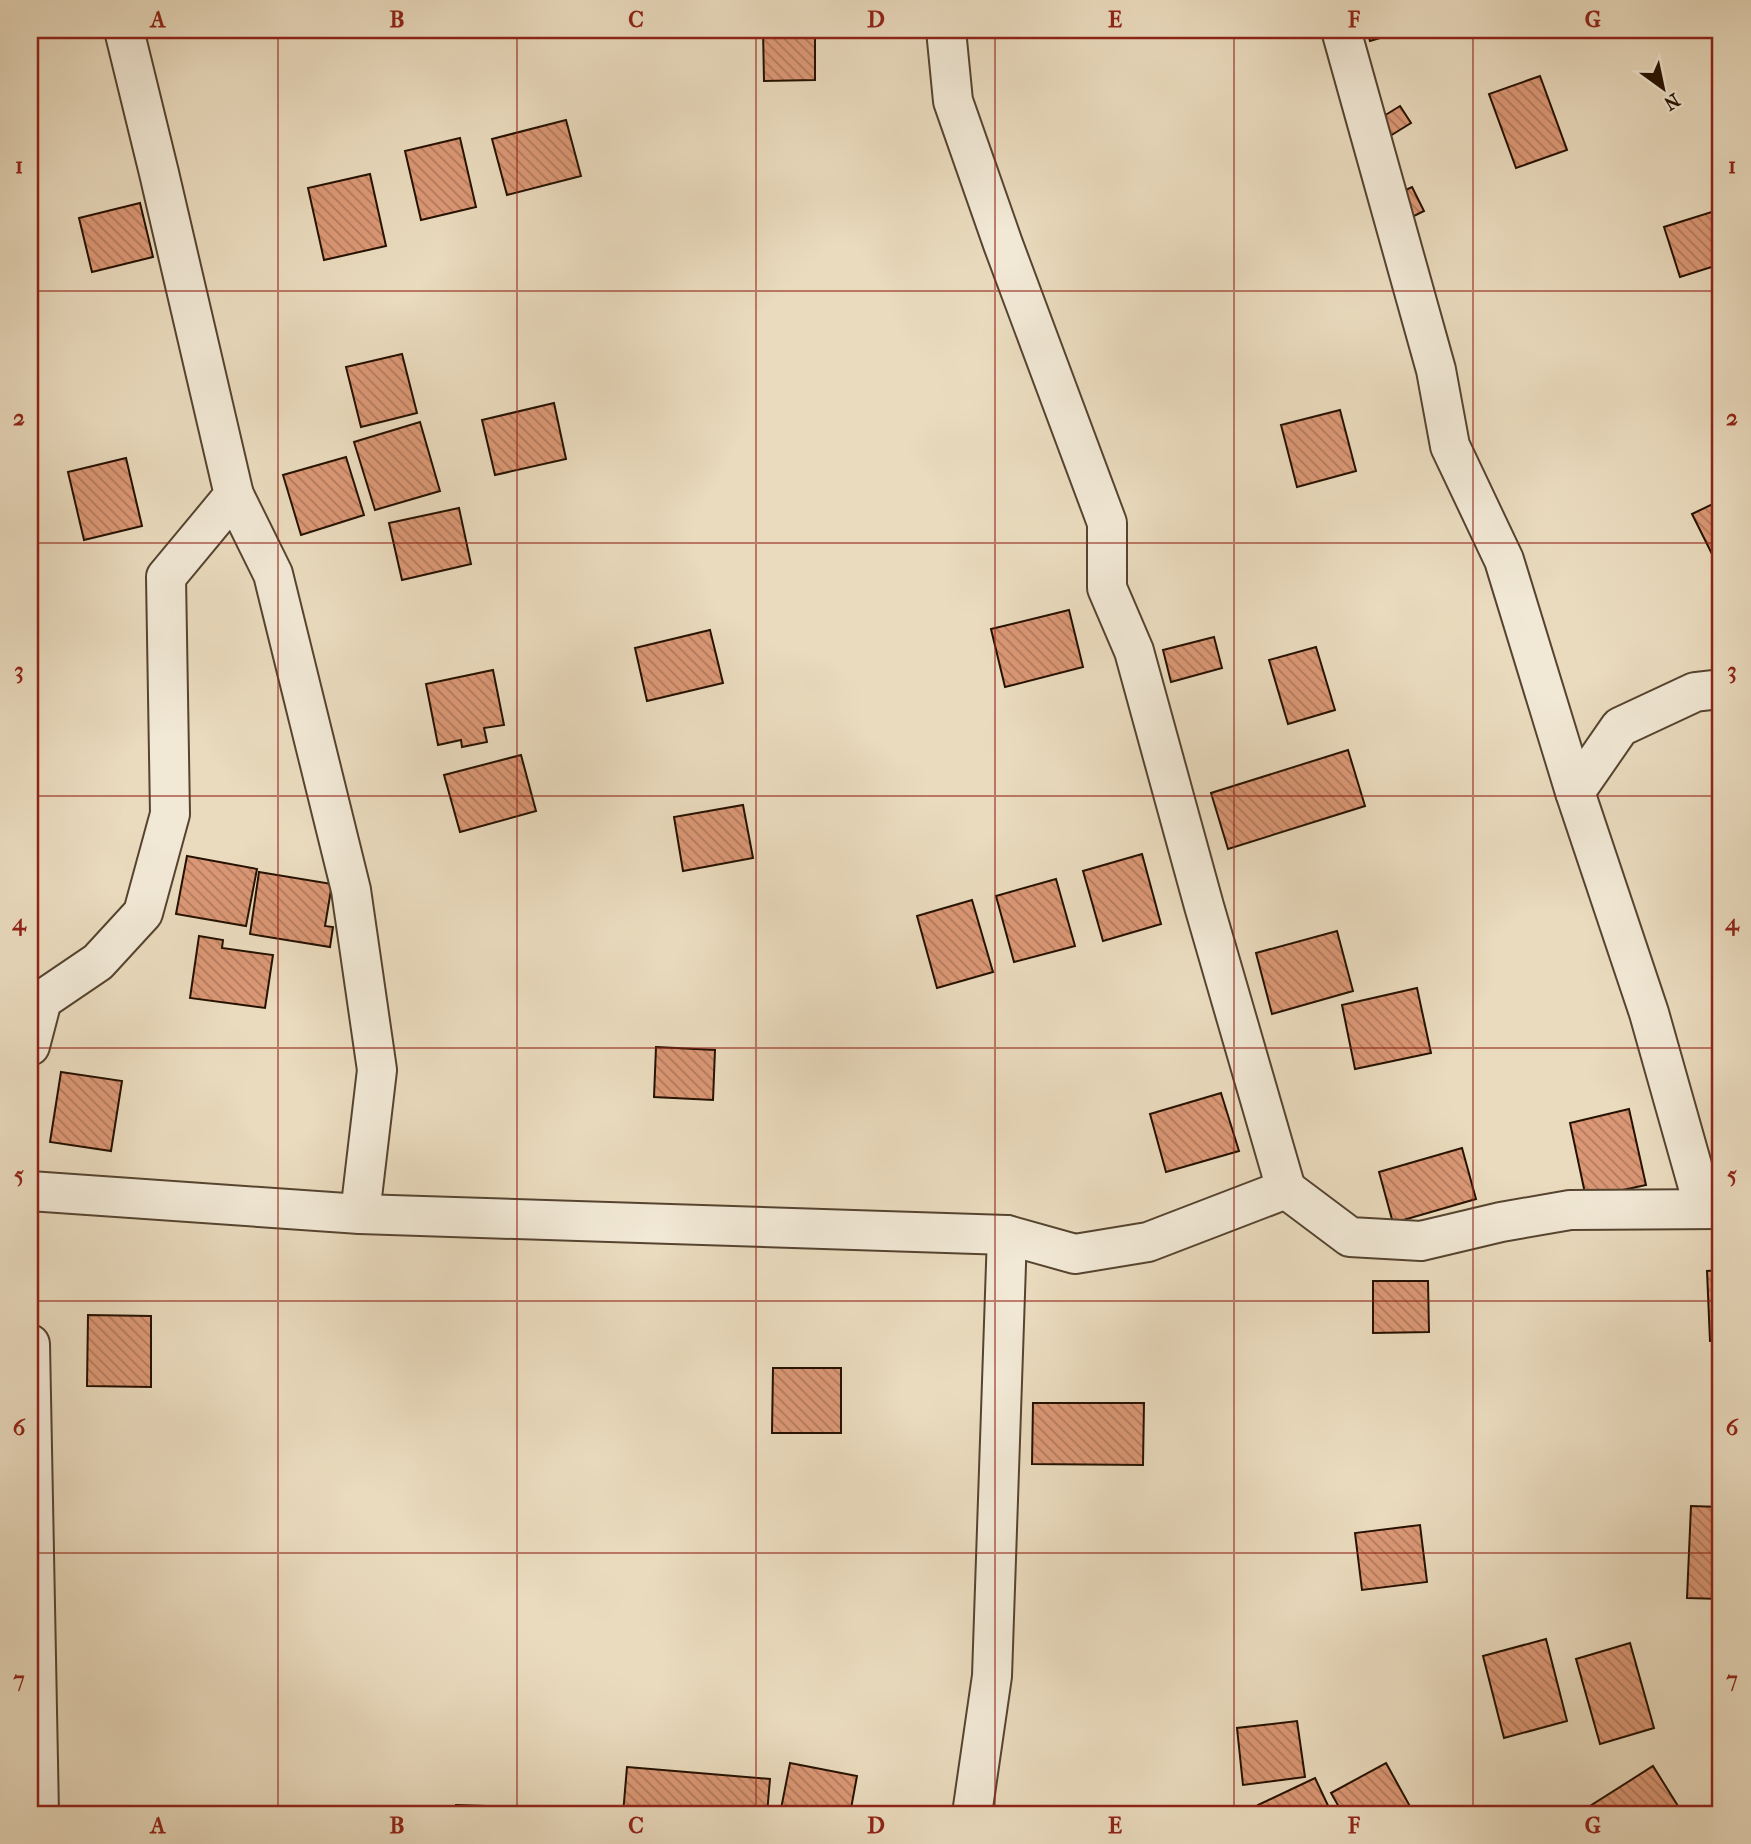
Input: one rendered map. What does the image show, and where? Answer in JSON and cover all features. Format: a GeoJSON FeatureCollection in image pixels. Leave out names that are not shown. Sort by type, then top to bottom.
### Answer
{"type":"FeatureCollection","features":[{"type":"Feature","properties":{"kind":"street"},"geometry":{"type":"LineString","coordinates":[[124,30],[234,495],[273,574],[351,890],[377,1070],[360,1214]]}},
{"type":"Feature","properties":{"kind":"street"},"geometry":{"type":"LineString","coordinates":[[946,30],[953,101],[1107,523],[1107,588],[1134,651],[1286,1189],[1350,1237],[1422,1241],[1501,1222],[1570,1210],[1713,1209],[1575,792],[1504,560],[1450,446],[1436,370],[1340,30]]}},
{"type":"Feature","properties":{"kind":"street"},"geometry":{"type":"LineString","coordinates":[[30,1046],[42,1000],[98,962],[143,913],[170,814],[166,577],[234,495]]}},
{"type":"Feature","properties":{"kind":"street"},"geometry":{"type":"LineString","coordinates":[[1575,792],[1620,727],[1696,692],[1721,690]]}},
{"type":"Feature","properties":{"kind":"street"},"geometry":{"type":"LineString","coordinates":[[30,1191],[360,1214],[1007,1234],[1075,1254],[1148,1242],[1286,1189]]}},
{"type":"Feature","properties":{"kind":"street"},"geometry":{"type":"LineString","coordinates":[[972,1814],[992,1676],[1007,1234]]}},
{"type":"Feature","properties":{"kind":"street"},"geometry":{"type":"LineString","coordinates":[[30,1344],[39,1814]]}},
{"type":"Feature","properties":{"kind":"building"},"geometry":{"type":"Polygon","coordinates":[[[763,30],[815,30],[815,80],[764,81],[763,30]]]}},
{"type":"Feature","properties":{"kind":"building"},"geometry":{"type":"Polygon","coordinates":[[[1367,30],[1407,30],[1370,41],[1367,30]]]}},
{"type":"Feature","properties":{"kind":"building"},"geometry":{"type":"Polygon","coordinates":[[[1540,76],[1567,150],[1516,168],[1489,94],[1540,76]]]}},
{"type":"Feature","properties":{"kind":"building"},"geometry":{"type":"Polygon","coordinates":[[[1400,106],[1411,123],[1382,141],[1371,124],[1400,106]]]}},
{"type":"Feature","properties":{"kind":"building"},"geometry":{"type":"Polygon","coordinates":[[[566,120],[581,176],[507,195],[492,139],[566,120]]]}},
{"type":"Feature","properties":{"kind":"building"},"geometry":{"type":"Polygon","coordinates":[[[460,138],[476,207],[421,220],[405,151],[460,138]]]}},
{"type":"Feature","properties":{"kind":"building"},"geometry":{"type":"Polygon","coordinates":[[[370,174],[386,246],[324,260],[308,188],[370,174]]]}},
{"type":"Feature","properties":{"kind":"building"},"geometry":{"type":"Polygon","coordinates":[[[1412,187],[1424,211],[1410,218],[1397,194],[1412,187]]]}},
{"type":"Feature","properties":{"kind":"building"},"geometry":{"type":"Polygon","coordinates":[[[140,203],[153,257],[92,272],[79,218],[140,203]]]}},
{"type":"Feature","properties":{"kind":"building"},"geometry":{"type":"Polygon","coordinates":[[[1721,209],[1721,264],[1680,277],[1664,227],[1721,209]]]}},
{"type":"Feature","properties":{"kind":"building"},"geometry":{"type":"Polygon","coordinates":[[[402,354],[417,413],[361,427],[346,367],[402,354]]]}},
{"type":"Feature","properties":{"kind":"building"},"geometry":{"type":"Polygon","coordinates":[[[554,403],[566,459],[495,475],[482,420],[554,403]]]}},
{"type":"Feature","properties":{"kind":"building"},"geometry":{"type":"Polygon","coordinates":[[[1340,410],[1356,471],[1297,487],[1281,425],[1340,410]]]}},
{"type":"Feature","properties":{"kind":"building"},"geometry":{"type":"Polygon","coordinates":[[[420,422],[440,491],[375,510],[354,442],[420,422]]]}},
{"type":"Feature","properties":{"kind":"building"},"geometry":{"type":"Polygon","coordinates":[[[346,457],[364,515],[301,535],[283,475],[346,457]]]}},
{"type":"Feature","properties":{"kind":"building"},"geometry":{"type":"Polygon","coordinates":[[[126,458],[142,526],[84,540],[68,472],[126,458]]]}},
{"type":"Feature","properties":{"kind":"building"},"geometry":{"type":"Polygon","coordinates":[[[1721,500],[1721,572],[1692,514],[1721,500]]]}},
{"type":"Feature","properties":{"kind":"building"},"geometry":{"type":"Polygon","coordinates":[[[459,508],[471,564],[402,580],[389,523],[459,508]]]}},
{"type":"Feature","properties":{"kind":"building"},"geometry":{"type":"Polygon","coordinates":[[[1069,610],[1083,667],[1005,687],[991,629],[1069,610]]]}},
{"type":"Feature","properties":{"kind":"building"},"geometry":{"type":"Polygon","coordinates":[[[710,630],[723,683],[647,701],[635,648],[710,630]]]}},
{"type":"Feature","properties":{"kind":"building"},"geometry":{"type":"Polygon","coordinates":[[[1214,637],[1222,668],[1171,682],[1163,650],[1214,637]]]}},
{"type":"Feature","properties":{"kind":"building"},"geometry":{"type":"Polygon","coordinates":[[[1316,647],[1335,710],[1288,724],[1269,660],[1316,647]]]}},
{"type":"Feature","properties":{"kind":"building"},"geometry":{"type":"Polygon","coordinates":[[[493,670],[504,725],[484,728],[487,742],[462,747],[461,740],[438,745],[426,684],[493,670]]]}},
{"type":"Feature","properties":{"kind":"building"},"geometry":{"type":"Polygon","coordinates":[[[1348,750],[1365,806],[1228,849],[1211,793],[1348,750]]]}},
{"type":"Feature","properties":{"kind":"building"},"geometry":{"type":"Polygon","coordinates":[[[521,755],[536,811],[460,832],[444,775],[521,755]]]}},
{"type":"Feature","properties":{"kind":"building"},"geometry":{"type":"Polygon","coordinates":[[[743,805],[753,858],[683,871],[674,817],[743,805]]]}},
{"type":"Feature","properties":{"kind":"building"},"geometry":{"type":"Polygon","coordinates":[[[1142,854],[1161,924],[1103,941],[1083,871],[1142,854]]]}},
{"type":"Feature","properties":{"kind":"building"},"geometry":{"type":"Polygon","coordinates":[[[187,856],[257,869],[246,926],[176,914],[187,856]]]}},
{"type":"Feature","properties":{"kind":"building"},"geometry":{"type":"Polygon","coordinates":[[[259,872],[332,884],[325,926],[333,927],[330,947],[250,934],[259,872]]]}},
{"type":"Feature","properties":{"kind":"building"},"geometry":{"type":"Polygon","coordinates":[[[1056,879],[1075,946],[1014,962],[996,896],[1056,879]]]}},
{"type":"Feature","properties":{"kind":"building"},"geometry":{"type":"Polygon","coordinates":[[[972,900],[993,972],[937,988],[917,916],[972,900]]]}},
{"type":"Feature","properties":{"kind":"building"},"geometry":{"type":"Polygon","coordinates":[[[1337,931],[1353,991],[1272,1014],[1256,953],[1337,931]]]}},
{"type":"Feature","properties":{"kind":"building"},"geometry":{"type":"Polygon","coordinates":[[[199,936],[223,940],[222,948],[273,955],[265,1008],[190,998],[199,936]]]}},
{"type":"Feature","properties":{"kind":"building"},"geometry":{"type":"Polygon","coordinates":[[[1417,988],[1431,1053],[1355,1069],[1342,1005],[1417,988]]]}},
{"type":"Feature","properties":{"kind":"building"},"geometry":{"type":"Polygon","coordinates":[[[656,1047],[715,1050],[713,1100],[654,1097],[656,1047]]]}},
{"type":"Feature","properties":{"kind":"building"},"geometry":{"type":"Polygon","coordinates":[[[61,1072],[122,1081],[111,1151],[50,1142],[61,1072]]]}},
{"type":"Feature","properties":{"kind":"building"},"geometry":{"type":"Polygon","coordinates":[[[1221,1093],[1239,1151],[1166,1172],[1150,1114],[1221,1093]]]}},
{"type":"Feature","properties":{"kind":"building"},"geometry":{"type":"Polygon","coordinates":[[[1629,1109],[1646,1185],[1586,1198],[1570,1123],[1629,1109]]]}},
{"type":"Feature","properties":{"kind":"building"},"geometry":{"type":"Polygon","coordinates":[[[1462,1148],[1476,1199],[1393,1223],[1379,1172],[1462,1148]]]}},
{"type":"Feature","properties":{"kind":"building"},"geometry":{"type":"Polygon","coordinates":[[[1721,1270],[1721,1340],[1710,1341],[1707,1271],[1721,1270]]]}},
{"type":"Feature","properties":{"kind":"building"},"geometry":{"type":"Polygon","coordinates":[[[1373,1281],[1428,1281],[1429,1332],[1373,1333],[1373,1281]]]}},
{"type":"Feature","properties":{"kind":"building"},"geometry":{"type":"Polygon","coordinates":[[[88,1315],[151,1316],[151,1387],[87,1386],[88,1315]]]}},
{"type":"Feature","properties":{"kind":"building"},"geometry":{"type":"Polygon","coordinates":[[[773,1368],[841,1368],[841,1433],[772,1433],[773,1368]]]}},
{"type":"Feature","properties":{"kind":"building"},"geometry":{"type":"Polygon","coordinates":[[[1033,1403],[1144,1403],[1143,1465],[1032,1464],[1033,1403]]]}},
{"type":"Feature","properties":{"kind":"building"},"geometry":{"type":"Polygon","coordinates":[[[1691,1506],[1721,1507],[1721,1599],[1687,1598],[1691,1506]]]}},
{"type":"Feature","properties":{"kind":"building"},"geometry":{"type":"Polygon","coordinates":[[[1420,1525],[1427,1582],[1362,1590],[1355,1533],[1420,1525]]]}},
{"type":"Feature","properties":{"kind":"building"},"geometry":{"type":"Polygon","coordinates":[[[1546,1639],[1567,1721],[1504,1738],[1483,1656],[1546,1639]]]}},
{"type":"Feature","properties":{"kind":"building"},"geometry":{"type":"Polygon","coordinates":[[[1630,1643],[1654,1728],[1600,1744],[1576,1659],[1630,1643]]]}},
{"type":"Feature","properties":{"kind":"building"},"geometry":{"type":"Polygon","coordinates":[[[1297,1721],[1305,1777],[1243,1785],[1237,1728],[1297,1721]]]}},
{"type":"Feature","properties":{"kind":"building"},"geometry":{"type":"Polygon","coordinates":[[[790,1763],[857,1776],[850,1814],[780,1814],[790,1763]]]}},
{"type":"Feature","properties":{"kind":"building"},"geometry":{"type":"Polygon","coordinates":[[[1386,1763],[1412,1810],[1403,1814],[1343,1814],[1331,1793],[1386,1763]]]}},
{"type":"Feature","properties":{"kind":"building"},"geometry":{"type":"Polygon","coordinates":[[[1653,1766],[1683,1814],[1579,1813],[1653,1766]]]}},
{"type":"Feature","properties":{"kind":"building"},"geometry":{"type":"Polygon","coordinates":[[[627,1767],[770,1779],[767,1814],[623,1814],[627,1767]]]}},
{"type":"Feature","properties":{"kind":"building"},"geometry":{"type":"Polygon","coordinates":[[[1315,1778],[1332,1814],[1262,1814],[1258,1805],[1315,1778]]]}},
{"type":"Feature","properties":{"kind":"building"},"geometry":{"type":"Polygon","coordinates":[[[456,1805],[543,1808],[542,1814],[455,1814],[456,1805]]]}},
{"type":"Feature","properties":{"kind":"building"},"geometry":{"type":"Polygon","coordinates":[[[1003,1810],[1077,1814],[1003,1814],[1003,1810]]]}}]}
